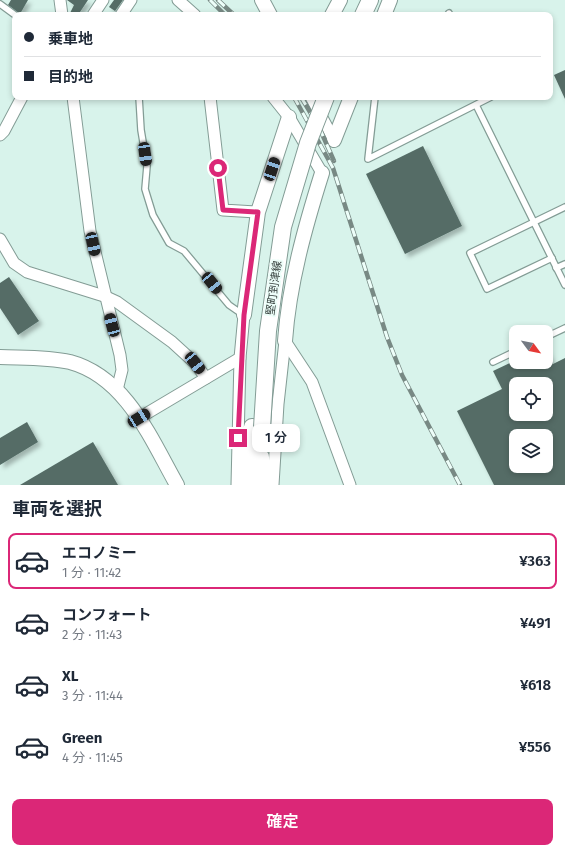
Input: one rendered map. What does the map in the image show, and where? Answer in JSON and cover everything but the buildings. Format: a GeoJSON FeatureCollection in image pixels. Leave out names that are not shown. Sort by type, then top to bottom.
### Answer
{"type":"FeatureCollection","features":[{"type":"Feature","properties":{"kind":"main road"},"geometry":{"type":"LineString","coordinates":[[352,12],[358,0]]}},
{"type":"Feature","properties":{"kind":"main road"},"geometry":{"type":"LineString","coordinates":[[364,12],[370,0]]}},
{"type":"Feature","properties":{"kind":"main road","name":"堅町到津線"},"geometry":{"type":"LineString","coordinates":[[261,485],[257,427],[259,330],[274,225],[312,100]]}},
{"type":"Feature","properties":{"kind":"main road","name":"堅町到津線"},"geometry":{"type":"LineString","coordinates":[[249,485],[268,331],[283,227],[308,143],[325,100]]}},
{"type":"Feature","properties":{"kind":"street"},"geometry":{"type":"LineString","coordinates":[[60,0],[62,12]]}},
{"type":"Feature","properties":{"kind":"street"},"geometry":{"type":"LineString","coordinates":[[95,12],[104,0]]}},
{"type":"Feature","properties":{"kind":"street"},"geometry":{"type":"LineString","coordinates":[[123,12],[131,0]]}},
{"type":"Feature","properties":{"kind":"street"},"geometry":{"type":"LineString","coordinates":[[178,0],[192,12]]}},
{"type":"Feature","properties":{"kind":"street"},"geometry":{"type":"LineString","coordinates":[[262,0],[268,12]]}},
{"type":"Feature","properties":{"kind":"street"},"geometry":{"type":"LineString","coordinates":[[334,12],[340,0]]}},
{"type":"Feature","properties":{"kind":"street"},"geometry":{"type":"LineString","coordinates":[[385,12],[390,0]]}},
{"type":"Feature","properties":{"kind":"street"},"geometry":{"type":"LineString","coordinates":[[0,134],[4,131],[20,100]]}},
{"type":"Feature","properties":{"kind":"street"},"geometry":{"type":"LineString","coordinates":[[72,100],[90,231],[104,296],[120,355],[122,370],[117,390]]}},
{"type":"Feature","properties":{"kind":"street"},"geometry":{"type":"LineString","coordinates":[[210,100],[223,210],[258,212]]}},
{"type":"Feature","properties":{"kind":"street"},"geometry":{"type":"LineString","coordinates":[[273,485],[278,404],[286,318],[309,214],[322,173],[289,117],[275,100]]}},
{"type":"Feature","properties":{"kind":"street"},"geometry":{"type":"LineString","coordinates":[[314,100],[334,140]]}},
{"type":"Feature","properties":{"kind":"street"},"geometry":{"type":"LineString","coordinates":[[334,140],[350,100]]}},
{"type":"Feature","properties":{"kind":"street"},"geometry":{"type":"LineString","coordinates":[[237,485],[240,358],[244,315],[258,212],[289,117]]}},
{"type":"Feature","properties":{"kind":"street"},"geometry":{"type":"LineString","coordinates":[[0,239],[14,263],[27,272],[104,296],[117,302],[172,342],[195,363],[206,378]]}},
{"type":"Feature","properties":{"kind":"street"},"geometry":{"type":"LineString","coordinates":[[284,341],[312,382],[350,485]]}},
{"type":"Feature","properties":{"kind":"street"},"geometry":{"type":"LineString","coordinates":[[0,357],[32,358],[72,363],[102,378],[117,390],[139,418],[177,485]]}},
{"type":"Feature","properties":{"kind":"street"},"geometry":{"type":"LineString","coordinates":[[139,418],[240,358]]}},
{"type":"Feature","properties":{"kind":"lane"},"geometry":{"type":"LineString","coordinates":[[0,4],[12,13]]}},
{"type":"Feature","properties":{"kind":"lane"},"geometry":{"type":"LineString","coordinates":[[139,100],[141,130],[147,166],[145,189],[153,215],[169,243],[184,251],[229,305],[244,315]]}},
{"type":"Feature","properties":{"kind":"lane"},"geometry":{"type":"LineString","coordinates":[[375,100],[368,159],[484,100]]}},
{"type":"Feature","properties":{"kind":"lane"},"geometry":{"type":"LineString","coordinates":[[476,104],[565,285]]}},
{"type":"Feature","properties":{"kind":"lane"},"geometry":{"type":"LineString","coordinates":[[552,258],[487,289],[470,253],[565,208]]}},
{"type":"Feature","properties":{"kind":"lane"},"geometry":{"type":"LineString","coordinates":[[556,268],[565,264]]}},
{"type":"Feature","properties":{"kind":"lane"},"geometry":{"type":"LineString","coordinates":[[553,334],[565,328]]}},
{"type":"Feature","properties":{"kind":"lane"},"geometry":{"type":"LineString","coordinates":[[493,362],[509,354]]}},
{"type":"Feature","properties":{"kind":"railway"},"geometry":{"type":"LineString","coordinates":[[210,0],[222,12]]}},
{"type":"Feature","properties":{"kind":"railway"},"geometry":{"type":"LineString","coordinates":[[218,0],[231,12]]}},
{"type":"Feature","properties":{"kind":"railway"},"geometry":{"type":"LineString","coordinates":[[296,100],[333,168],[387,337],[402,375],[460,485]]}},
{"type":"Feature","properties":{"kind":"railway"},"geometry":{"type":"LineString","coordinates":[[303,100],[319,127],[334,161]]}},
{"type":"Feature","properties":{"kind":"route"},"geometry":{"type":"LineString","coordinates":[[218,168],[223,210],[258,212],[249,270],[240,358],[238,438]]}}]}
